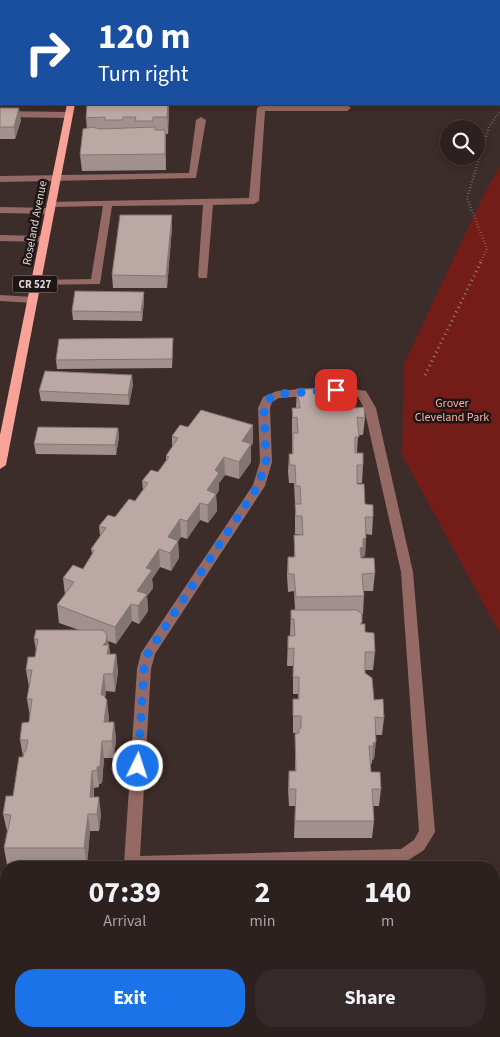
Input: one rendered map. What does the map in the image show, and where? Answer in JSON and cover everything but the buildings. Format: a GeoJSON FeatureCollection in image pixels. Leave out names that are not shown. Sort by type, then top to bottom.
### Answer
{"type":"FeatureCollection","features":[{"type":"Feature","properties":{"kind":"main road","name":"Roseland Avenue"},"geometry":{"type":"LineString","coordinates":[[0,465],[71,105]]}},
{"type":"Feature","properties":{"kind":"lane"},"geometry":{"type":"LineString","coordinates":[[0,210],[108,203],[254,201],[261,108],[347,108]]}},
{"type":"Feature","properties":{"kind":"lane"},"geometry":{"type":"LineString","coordinates":[[0,114],[69,115]]}},
{"type":"Feature","properties":{"kind":"lane"},"geometry":{"type":"LineString","coordinates":[[0,179],[193,176],[201,120]]}},
{"type":"Feature","properties":{"kind":"lane"},"geometry":{"type":"LineString","coordinates":[[203,276],[208,202]]}},
{"type":"Feature","properties":{"kind":"lane"},"geometry":{"type":"LineString","coordinates":[[36,283],[96,282],[108,203]]}},
{"type":"Feature","properties":{"kind":"lane"},"geometry":{"type":"LineString","coordinates":[[0,238],[44,239]]}},
{"type":"Feature","properties":{"kind":"lane"},"geometry":{"type":"LineString","coordinates":[[0,298],[33,300]]}},
{"type":"Feature","properties":{"kind":"lane"},"geometry":{"type":"LineString","coordinates":[[128,861],[144,669],[148,653],[258,486],[266,462],[264,408],[267,400],[277,394],[336,390],[362,394],[370,408],[407,572],[427,832],[419,845],[404,856],[251,861]]}},
{"type":"Feature","properties":{"kind":"path"},"geometry":{"type":"LineString","coordinates":[[425,376],[486,249],[467,198],[488,127],[500,111]]}},
{"type":"Feature","properties":{"kind":"green space","name":"Grover Cleveland Park"},"geometry":{"type":"Polygon","coordinates":[[[500,166],[500,634],[402,455],[404,364],[483,196],[500,166]]]}},
{"type":"Feature","properties":{"kind":"route"},"geometry":{"type":"LineString","coordinates":[[138,766],[144,669],[148,653],[258,486],[266,462],[264,408],[267,400],[277,394],[336,390]]}}]}
